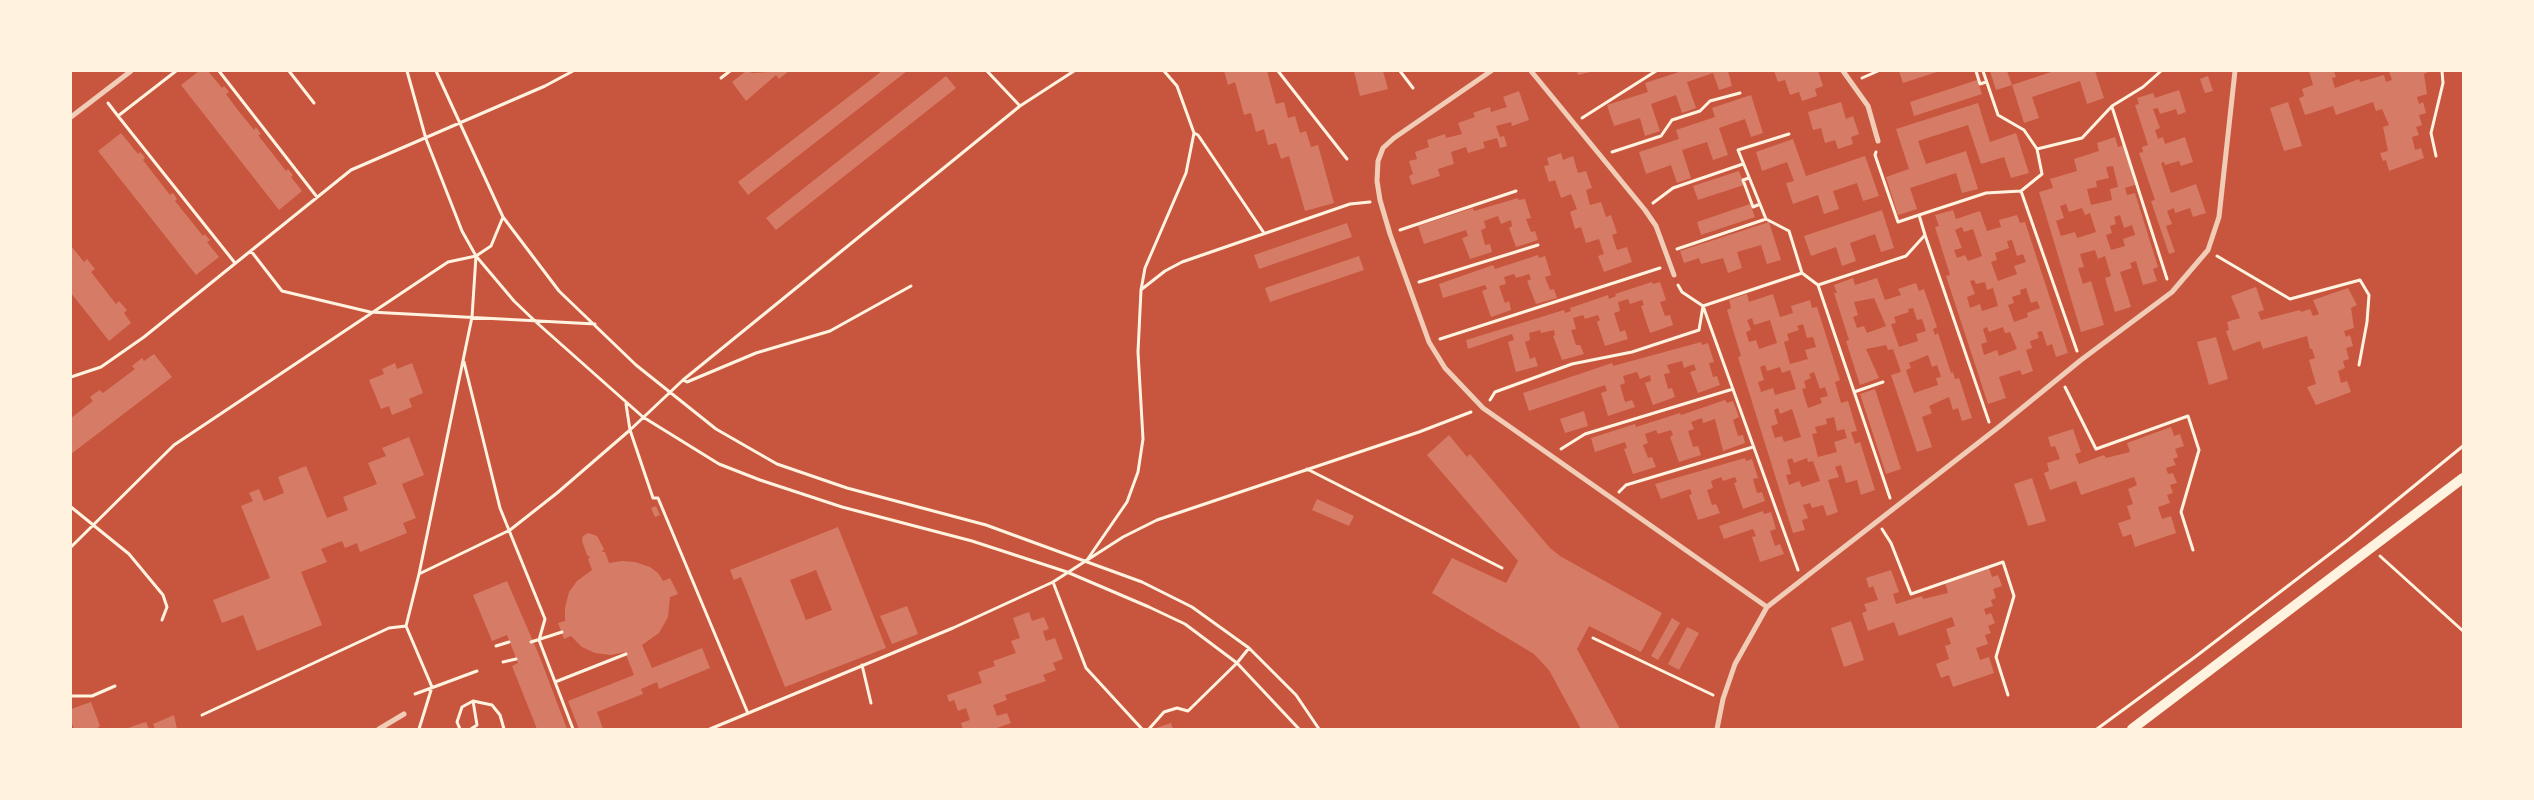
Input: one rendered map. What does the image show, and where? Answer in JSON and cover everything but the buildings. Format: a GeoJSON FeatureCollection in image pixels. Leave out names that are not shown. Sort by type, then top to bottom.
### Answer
{"type":"FeatureCollection","features":[{"type":"Feature","properties":{"kind":"main road"},"geometry":{"type":"LineString","coordinates":[[2132,729],[2463,478]]}},
{"type":"Feature","properties":{"kind":"street"},"geometry":{"type":"LineString","coordinates":[[71,117],[132,71]]}},
{"type":"Feature","properties":{"kind":"street"},"geometry":{"type":"LineString","coordinates":[[1492,71],[1383,148],[1378,161],[1380,200],[1390,234],[1430,342],[1445,368],[1483,408],[1767,607]]}},
{"type":"Feature","properties":{"kind":"street"},"geometry":{"type":"LineString","coordinates":[[1531,71],[1645,210],[1656,226],[1674,275]]}},
{"type":"Feature","properties":{"kind":"street"},"geometry":{"type":"LineString","coordinates":[[1843,71],[1868,106],[1878,141]]}},
{"type":"Feature","properties":{"kind":"street"},"geometry":{"type":"LineString","coordinates":[[1717,729],[1723,699],[1745,644],[1767,607],[1893,507],[1993,432],[2081,360],[2172,292],[2208,250],[2219,217],[2235,71]]}},
{"type":"Feature","properties":{"kind":"street"},"geometry":{"type":"LineString","coordinates":[[379,729],[404,714]]}},
{"type":"Feature","properties":{"kind":"path"},"geometry":{"type":"LineString","coordinates":[[118,116],[176,71]]}},
{"type":"Feature","properties":{"kind":"path"},"geometry":{"type":"LineString","coordinates":[[219,71],[317,196]]}},
{"type":"Feature","properties":{"kind":"path"},"geometry":{"type":"LineString","coordinates":[[289,71],[314,103]]}},
{"type":"Feature","properties":{"kind":"path"},"geometry":{"type":"LineString","coordinates":[[407,71],[426,139],[462,231],[476,256],[514,301],[626,404],[643,417],[719,464],[760,480],[842,507],[972,541],[1067,572],[1150,606],[1185,624],[1237,663],[1299,729]]}},
{"type":"Feature","properties":{"kind":"path"},"geometry":{"type":"LineString","coordinates":[[436,71],[503,217],[559,291],[596,324],[607,338],[669,392],[716,429],[777,464],[847,488],[986,525],[1142,582],[1192,607],[1249,648],[1296,695],[1319,729]]}},
{"type":"Feature","properties":{"kind":"path"},"geometry":{"type":"LineString","coordinates":[[71,377],[101,367],[144,337],[351,170],[426,139],[573,71]]}},
{"type":"Feature","properties":{"kind":"path"},"geometry":{"type":"LineString","coordinates":[[722,78],[730,71]]}},
{"type":"Feature","properties":{"kind":"path"},"geometry":{"type":"LineString","coordinates":[[987,71],[1020,106]]}},
{"type":"Feature","properties":{"kind":"path"},"geometry":{"type":"LineString","coordinates":[[419,574],[510,530],[557,493],[630,430],[683,380],[1020,106],[1074,71]]}},
{"type":"Feature","properties":{"kind":"path"},"geometry":{"type":"LineString","coordinates":[[1085,562],[1127,502],[1138,472],[1143,439],[1138,352],[1144,268],[1186,173],[1194,133],[1177,86],[1164,71]]}},
{"type":"Feature","properties":{"kind":"path"},"geometry":{"type":"LineString","coordinates":[[1168,75],[1171,71]]}},
{"type":"Feature","properties":{"kind":"path"},"geometry":{"type":"LineString","coordinates":[[1278,71],[1347,159]]}},
{"type":"Feature","properties":{"kind":"path"},"geometry":{"type":"LineString","coordinates":[[1400,71],[1413,88]]}},
{"type":"Feature","properties":{"kind":"path"},"geometry":{"type":"LineString","coordinates":[[1573,123],[1656,71]]}},
{"type":"Feature","properties":{"kind":"path"},"geometry":{"type":"LineString","coordinates":[[1853,83],[1878,71]]}},
{"type":"Feature","properties":{"kind":"path"},"geometry":{"type":"LineString","coordinates":[[1976,71],[1980,84],[1986,82]]}},
{"type":"Feature","properties":{"kind":"path"},"geometry":{"type":"LineString","coordinates":[[1878,141],[1876,155],[1898,222],[1986,192],[2020,191],[2042,174],[2037,149],[2024,130],[1998,114],[1983,71]]}},
{"type":"Feature","properties":{"kind":"path"},"geometry":{"type":"LineString","coordinates":[[2037,149],[2082,138],[2112,106],[2143,87],[2161,71]]}},
{"type":"Feature","properties":{"kind":"path"},"geometry":{"type":"LineString","coordinates":[[2436,156],[2431,133],[2443,83],[2442,71]]}},
{"type":"Feature","properties":{"kind":"path"},"geometry":{"type":"LineString","coordinates":[[1599,156],[1661,136],[1672,120],[1700,112],[1710,101],[1740,93]]}},
{"type":"Feature","properties":{"kind":"path"},"geometry":{"type":"LineString","coordinates":[[101,95],[235,264]]}},
{"type":"Feature","properties":{"kind":"path"},"geometry":{"type":"LineString","coordinates":[[2112,106],[2172,292]]}},
{"type":"Feature","properties":{"kind":"path"},"geometry":{"type":"LineString","coordinates":[[1194,133],[1198,135],[1264,233]]}},
{"type":"Feature","properties":{"kind":"path"},"geometry":{"type":"LineString","coordinates":[[1789,134],[1738,150],[1766,218],[1789,231],[1802,273],[1818,286],[1893,507]]}},
{"type":"Feature","properties":{"kind":"path"},"geometry":{"type":"LineString","coordinates":[[1645,210],[1673,188],[1743,164]]}},
{"type":"Feature","properties":{"kind":"path"},"geometry":{"type":"LineString","coordinates":[[1749,178],[1743,180],[1753,207],[1760,204]]}},
{"type":"Feature","properties":{"kind":"path"},"geometry":{"type":"LineString","coordinates":[[1390,234],[1516,191]]}},
{"type":"Feature","properties":{"kind":"path"},"geometry":{"type":"LineString","coordinates":[[2020,191],[2081,360]]}},
{"type":"Feature","properties":{"kind":"path"},"geometry":{"type":"LineString","coordinates":[[1141,290],[1166,270],[1182,262],[1350,204],[1380,200]]}},
{"type":"Feature","properties":{"kind":"path"},"geometry":{"type":"LineString","coordinates":[[1919,215],[1993,432]]}},
{"type":"Feature","properties":{"kind":"path"},"geometry":{"type":"LineString","coordinates":[[71,547],[92,524],[174,445],[370,312],[448,262],[476,256],[490,246],[503,217]]}},
{"type":"Feature","properties":{"kind":"path"},"geometry":{"type":"LineString","coordinates":[[1666,252],[1766,218]]}},
{"type":"Feature","properties":{"kind":"path"},"geometry":{"type":"LineString","coordinates":[[1818,286],[1906,256],[1925,235]]}},
{"type":"Feature","properties":{"kind":"path"},"geometry":{"type":"LineString","coordinates":[[1409,286],[1538,245]]}},
{"type":"Feature","properties":{"kind":"path"},"geometry":{"type":"LineString","coordinates":[[2208,250],[2290,299],[2360,280],[2369,295],[2367,322],[2359,365]]}},
{"type":"Feature","properties":{"kind":"path"},"geometry":{"type":"LineString","coordinates":[[251,251],[282,291],[370,312],[596,324]]}},
{"type":"Feature","properties":{"kind":"path"},"geometry":{"type":"LineString","coordinates":[[419,729],[432,687],[406,626],[419,574],[472,317],[476,256]]}},
{"type":"Feature","properties":{"kind":"path"},"geometry":{"type":"LineString","coordinates":[[1430,342],[1670,264]]}},
{"type":"Feature","properties":{"kind":"path"},"geometry":{"type":"LineString","coordinates":[[1704,306],[1802,273]]}},
{"type":"Feature","properties":{"kind":"path"},"geometry":{"type":"LineString","coordinates":[[1674,275],[1682,292],[1704,306],[1794,564],[1803,579]]}},
{"type":"Feature","properties":{"kind":"path"},"geometry":{"type":"LineString","coordinates":[[683,380],[687,382],[756,353],[830,331],[911,286]]}},
{"type":"Feature","properties":{"kind":"path"},"geometry":{"type":"LineString","coordinates":[[710,729],[952,628],[1053,582],[1122,537],[1157,520],[1483,408],[1495,392],[1572,364],[1632,352],[1699,330],[1704,306]]}},
{"type":"Feature","properties":{"kind":"path"},"geometry":{"type":"LineString","coordinates":[[463,359],[500,508],[545,619],[539,640],[573,729]]}},
{"type":"Feature","properties":{"kind":"path"},"geometry":{"type":"LineString","coordinates":[[2060,378],[2096,449],[2188,416],[2199,450],[2181,512],[2193,550]]}},
{"type":"Feature","properties":{"kind":"path"},"geometry":{"type":"LineString","coordinates":[[1854,392],[1883,382]]}},
{"type":"Feature","properties":{"kind":"path"},"geometry":{"type":"LineString","coordinates":[[1549,456],[1585,434],[1733,389]]}},
{"type":"Feature","properties":{"kind":"path"},"geometry":{"type":"LineString","coordinates":[[626,404],[630,430],[653,498],[658,498],[747,712]]}},
{"type":"Feature","properties":{"kind":"path"},"geometry":{"type":"LineString","coordinates":[[2096,729],[2195,657],[2348,540],[2463,446]]}},
{"type":"Feature","properties":{"kind":"path"},"geometry":{"type":"LineString","coordinates":[[1612,500],[1626,484],[1753,447]]}},
{"type":"Feature","properties":{"kind":"path"},"geometry":{"type":"LineString","coordinates":[[1307,469],[1502,568]]}},
{"type":"Feature","properties":{"kind":"path"},"geometry":{"type":"LineString","coordinates":[[71,507],[129,554],[163,595],[168,608],[162,620]]}},
{"type":"Feature","properties":{"kind":"path"},"geometry":{"type":"LineString","coordinates":[[1876,521],[1891,543],[1911,594],[2003,562],[2014,596],[1996,657],[2008,695]]}},
{"type":"Feature","properties":{"kind":"path"},"geometry":{"type":"LineString","coordinates":[[2373,548],[2386,563],[2463,631]]}},
{"type":"Feature","properties":{"kind":"path"},"geometry":{"type":"LineString","coordinates":[[1053,582],[1086,668],[1142,729]]}},
{"type":"Feature","properties":{"kind":"path"},"geometry":{"type":"LineString","coordinates":[[202,715],[389,628],[406,626]]}},
{"type":"Feature","properties":{"kind":"path"},"geometry":{"type":"LineString","coordinates":[[532,642],[562,632]]}},
{"type":"Feature","properties":{"kind":"path"},"geometry":{"type":"LineString","coordinates":[[1594,638],[1723,699]]}},
{"type":"Feature","properties":{"kind":"path"},"geometry":{"type":"LineString","coordinates":[[496,646],[509,642]]}},
{"type":"Feature","properties":{"kind":"path"},"geometry":{"type":"LineString","coordinates":[[1149,729],[1164,712],[1177,708],[1188,711],[1237,663],[1249,648]]}},
{"type":"Feature","properties":{"kind":"path"},"geometry":{"type":"LineString","coordinates":[[555,682],[626,654]]}},
{"type":"Feature","properties":{"kind":"path"},"geometry":{"type":"LineString","coordinates":[[503,662],[516,658]]}},
{"type":"Feature","properties":{"kind":"path"},"geometry":{"type":"LineString","coordinates":[[862,665],[871,703]]}},
{"type":"Feature","properties":{"kind":"path"},"geometry":{"type":"LineString","coordinates":[[415,694],[477,671]]}},
{"type":"Feature","properties":{"kind":"path"},"geometry":{"type":"LineString","coordinates":[[71,696],[92,696],[115,686]]}},
{"type":"Feature","properties":{"kind":"path"},"geometry":{"type":"LineString","coordinates":[[460,729],[457,722],[462,706],[473,701],[492,705],[500,715],[504,729]]}},
{"type":"Feature","properties":{"kind":"path"},"geometry":{"type":"LineString","coordinates":[[471,729],[477,725],[473,701]]}}]}
